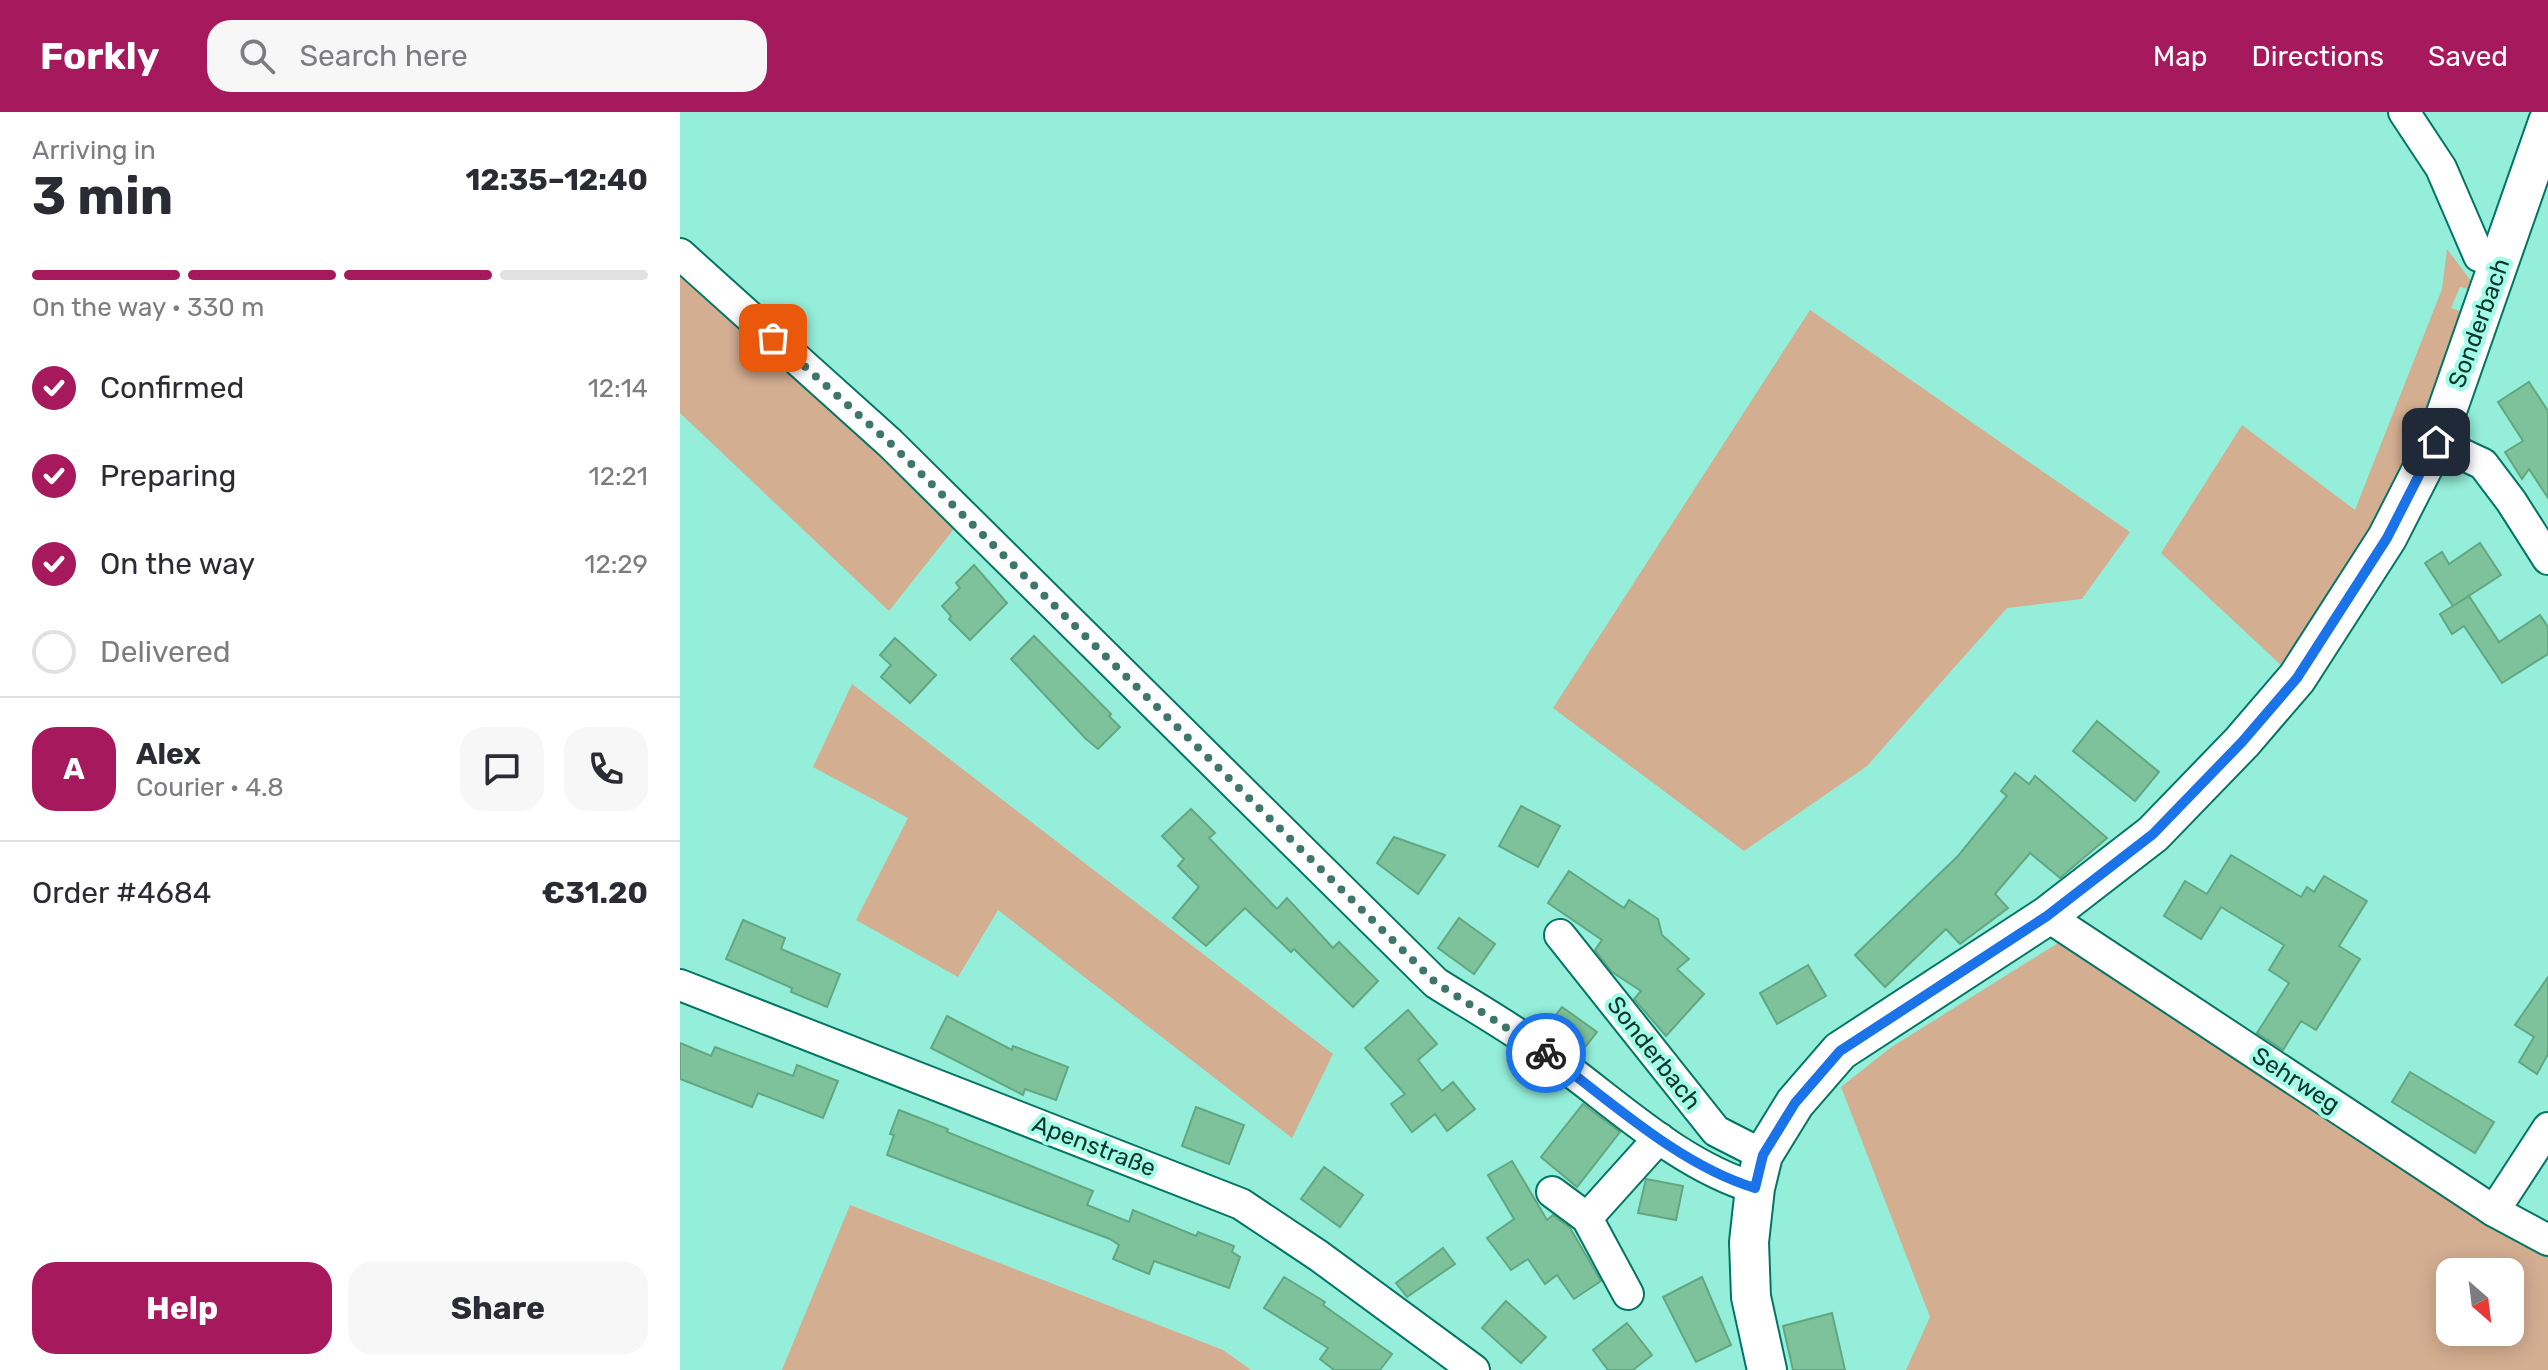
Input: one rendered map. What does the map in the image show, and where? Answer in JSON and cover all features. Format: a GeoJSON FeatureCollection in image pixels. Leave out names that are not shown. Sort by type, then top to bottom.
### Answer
{"type":"FeatureCollection","features":[{"type":"Feature","properties":{"kind":"street"},"geometry":{"type":"LineString","coordinates":[[2404,112],[2441,168],[2479,256],[2500,263]]}},
{"type":"Feature","properties":{"kind":"street","name":"Sonderbach"},"geometry":{"type":"LineString","coordinates":[[1767,1370],[1751,1297],[1749,1242],[1759,1171],[1795,1103],[1840,1051],[2047,916],[2153,834],[2242,742],[2297,678],[2387,538],[2436,442],[2548,122]]}},
{"type":"Feature","properties":{"kind":"street"},"geometry":{"type":"LineString","coordinates":[[680,254],[890,443],[1436,983],[1539,1048],[1659,1138],[1728,1180],[1759,1171]]}},
{"type":"Feature","properties":{"kind":"street"},"geometry":{"type":"LineString","coordinates":[[2436,442],[2483,464],[2548,559]]}},
{"type":"Feature","properties":{"kind":"street","name":"Sehrweg"},"geometry":{"type":"LineString","coordinates":[[2047,916],[2494,1211],[2548,1240]]}},
{"type":"Feature","properties":{"kind":"street","name":"Sonderbach"},"geometry":{"type":"LineString","coordinates":[[1560,935],[1716,1131],[1759,1171]]}},
{"type":"Feature","properties":{"kind":"street","name":"Apenstraße"},"geometry":{"type":"LineString","coordinates":[[680,985],[1241,1204],[1331,1264],[1474,1370]]}},
{"type":"Feature","properties":{"kind":"street"},"geometry":{"type":"LineString","coordinates":[[2494,1211],[2548,1128]]}},
{"type":"Feature","properties":{"kind":"street"},"geometry":{"type":"LineString","coordinates":[[1587,1218],[1659,1138]]}},
{"type":"Feature","properties":{"kind":"street"},"geometry":{"type":"LineString","coordinates":[[1552,1192],[1587,1218],[1628,1294]]}},
{"type":"Feature","properties":{"kind":"shaded area"},"geometry":{"type":"Polygon","coordinates":[[[2447,249],[2477,289],[2460,287],[2451,308],[2468,314],[2424,437],[2376,527],[2284,668],[2161,553],[2242,425],[2355,510],[2442,289],[2447,249]]]}},
{"type":"Feature","properties":{"kind":"shaded area"},"geometry":{"type":"Polygon","coordinates":[[[680,268],[957,525],[889,611],[680,413],[680,268]]]}},
{"type":"Feature","properties":{"kind":"shaded area"},"geometry":{"type":"Polygon","coordinates":[[[1810,310],[2130,532],[2082,599],[2007,608],[1867,766],[1744,851],[1553,708],[1810,310]]]}},
{"type":"Feature","properties":{"kind":"shaded area"},"geometry":{"type":"Polygon","coordinates":[[[852,684],[1333,1054],[1292,1138],[998,910],[958,977],[856,920],[908,818],[813,767],[852,684]]]}},
{"type":"Feature","properties":{"kind":"shaded area"},"geometry":{"type":"Polygon","coordinates":[[[2063,940],[2548,1248],[2548,1370],[1906,1370],[1930,1317],[1841,1087],[1890,1048],[2063,940]]]}},
{"type":"Feature","properties":{"kind":"shaded area"},"geometry":{"type":"Polygon","coordinates":[[[850,1205],[1223,1350],[1251,1370],[782,1370],[850,1205]]]}},
{"type":"Feature","properties":{"kind":"building"},"geometry":{"type":"Polygon","coordinates":[[[2529,382],[2548,411],[2548,498],[2529,469],[2522,479],[2505,452],[2523,441],[2498,402],[2529,382]]]}},
{"type":"Feature","properties":{"kind":"building"},"geometry":{"type":"Polygon","coordinates":[[[2480,543],[2501,575],[2453,606],[2425,563],[2442,552],[2449,564],[2480,543]]]}},
{"type":"Feature","properties":{"kind":"building"},"geometry":{"type":"Polygon","coordinates":[[[974,565],[1007,603],[970,640],[949,619],[951,616],[942,606],[960,588],[956,583],[974,565]]]}},
{"type":"Feature","properties":{"kind":"building"},"geometry":{"type":"Polygon","coordinates":[[[2469,596],[2499,642],[2540,615],[2548,627],[2548,654],[2502,683],[2464,626],[2452,634],[2440,614],[2469,596]]]}},
{"type":"Feature","properties":{"kind":"building"},"geometry":{"type":"Polygon","coordinates":[[[1034,636],[1120,727],[1098,749],[1011,659],[1034,636]]]}},
{"type":"Feature","properties":{"kind":"building"},"geometry":{"type":"Polygon","coordinates":[[[895,638],[936,675],[910,703],[881,677],[891,665],[880,655],[895,638]]]}},
{"type":"Feature","properties":{"kind":"building"},"geometry":{"type":"Polygon","coordinates":[[[2097,721],[2159,772],[2135,801],[2073,751],[2097,721]]]}},
{"type":"Feature","properties":{"kind":"building"},"geometry":{"type":"Polygon","coordinates":[[[2015,773],[2029,784],[2035,776],[2107,838],[2060,878],[2030,853],[1995,894],[2008,908],[1960,944],[1946,929],[1885,987],[1855,955],[1958,856],[2007,796],[2001,791],[2015,773]]]}},
{"type":"Feature","properties":{"kind":"building"},"geometry":{"type":"Polygon","coordinates":[[[1521,806],[1560,826],[1538,867],[1499,846],[1521,806]]]}},
{"type":"Feature","properties":{"kind":"building"},"geometry":{"type":"Polygon","coordinates":[[[1191,809],[1215,833],[1209,838],[1277,909],[1287,898],[1333,948],[1339,942],[1378,981],[1353,1007],[1294,949],[1291,952],[1245,908],[1206,946],[1173,918],[1199,887],[1178,866],[1184,859],[1162,836],[1191,809]]]}},
{"type":"Feature","properties":{"kind":"building"},"geometry":{"type":"Polygon","coordinates":[[[1394,837],[1445,855],[1418,894],[1377,863],[1394,837]]]}},
{"type":"Feature","properties":{"kind":"building"},"geometry":{"type":"Polygon","coordinates":[[[2231,855],[2301,897],[2307,887],[2314,892],[2324,876],[2367,901],[2339,946],[2360,959],[2316,1030],[2301,1021],[2283,1050],[2257,1033],[2289,983],[2269,970],[2284,945],[2221,907],[2201,939],[2164,916],[2185,881],[2207,894],[2231,855]]]}},
{"type":"Feature","properties":{"kind":"building"},"geometry":{"type":"Polygon","coordinates":[[[1569,871],[1624,908],[1629,900],[1658,919],[1662,935],[1689,959],[1677,969],[1704,994],[1666,1036],[1634,999],[1641,991],[1612,972],[1595,950],[1602,940],[1548,903],[1569,871]]]}},
{"type":"Feature","properties":{"kind":"building"},"geometry":{"type":"Polygon","coordinates":[[[1459,918],[1495,944],[1474,974],[1438,948],[1459,918]]]}},
{"type":"Feature","properties":{"kind":"building"},"geometry":{"type":"Polygon","coordinates":[[[743,920],[785,938],[781,949],[840,974],[827,1007],[726,959],[743,920]]]}},
{"type":"Feature","properties":{"kind":"building"},"geometry":{"type":"Polygon","coordinates":[[[1808,965],[1826,996],[1777,1024],[1760,993],[1808,965]]]}},
{"type":"Feature","properties":{"kind":"building"},"geometry":{"type":"Polygon","coordinates":[[[2548,977],[2548,1054],[2537,1074],[2519,1062],[2534,1037],[2515,1025],[2548,977]]]}},
{"type":"Feature","properties":{"kind":"building"},"geometry":{"type":"Polygon","coordinates":[[[1562,1007],[1597,1032],[1579,1055],[1544,1030],[1562,1007]]]}},
{"type":"Feature","properties":{"kind":"building"},"geometry":{"type":"Polygon","coordinates":[[[1408,1010],[1437,1044],[1418,1060],[1442,1091],[1453,1082],[1475,1109],[1447,1131],[1435,1114],[1412,1132],[1391,1104],[1405,1094],[1365,1048],[1408,1010]]]}},
{"type":"Feature","properties":{"kind":"building"},"geometry":{"type":"Polygon","coordinates":[[[947,1016],[1012,1050],[1013,1046],[1068,1067],[1056,1100],[1025,1089],[1023,1095],[931,1048],[947,1016]]]}},
{"type":"Feature","properties":{"kind":"building"},"geometry":{"type":"Polygon","coordinates":[[[680,1043],[711,1056],[715,1047],[793,1076],[797,1065],[838,1081],[823,1118],[758,1093],[752,1107],[680,1079],[680,1043]]]}},
{"type":"Feature","properties":{"kind":"building"},"geometry":{"type":"Polygon","coordinates":[[[2410,1072],[2494,1122],[2475,1153],[2392,1102],[2410,1072]]]}},
{"type":"Feature","properties":{"kind":"building"},"geometry":{"type":"Polygon","coordinates":[[[1583,1104],[1620,1132],[1577,1187],[1541,1157],[1583,1104]]]}},
{"type":"Feature","properties":{"kind":"building"},"geometry":{"type":"Polygon","coordinates":[[[1196,1107],[1244,1125],[1229,1164],[1182,1146],[1196,1107]]]}},
{"type":"Feature","properties":{"kind":"building"},"geometry":{"type":"Polygon","coordinates":[[[899,1110],[1093,1191],[1087,1205],[1129,1222],[1133,1210],[1196,1236],[1198,1232],[1234,1246],[1232,1252],[1240,1257],[1229,1288],[1154,1261],[1149,1274],[1113,1259],[1119,1245],[1110,1239],[887,1155],[894,1135],[890,1134],[899,1110]]]}},
{"type":"Feature","properties":{"kind":"building"},"geometry":{"type":"Polygon","coordinates":[[[1512,1161],[1547,1220],[1553,1215],[1570,1228],[1601,1281],[1574,1299],[1557,1275],[1545,1284],[1528,1259],[1511,1270],[1487,1238],[1514,1219],[1488,1175],[1512,1161]]]}},
{"type":"Feature","properties":{"kind":"building"},"geometry":{"type":"Polygon","coordinates":[[[1324,1167],[1363,1195],[1340,1227],[1301,1199],[1324,1167]]]}},
{"type":"Feature","properties":{"kind":"building"},"geometry":{"type":"Polygon","coordinates":[[[1646,1179],[1683,1186],[1676,1220],[1638,1213],[1646,1179]]]}},
{"type":"Feature","properties":{"kind":"building"},"geometry":{"type":"Polygon","coordinates":[[[1443,1248],[1455,1264],[1407,1297],[1396,1283],[1443,1248]]]}},
{"type":"Feature","properties":{"kind":"building"},"geometry":{"type":"Polygon","coordinates":[[[1284,1277],[1325,1302],[1323,1305],[1392,1354],[1380,1370],[1334,1370],[1320,1359],[1328,1348],[1264,1308],[1284,1277]]]}},
{"type":"Feature","properties":{"kind":"building"},"geometry":{"type":"Polygon","coordinates":[[[1702,1277],[1731,1345],[1696,1362],[1663,1297],[1702,1277]]]}},
{"type":"Feature","properties":{"kind":"building"},"geometry":{"type":"Polygon","coordinates":[[[1506,1301],[1546,1337],[1521,1363],[1482,1328],[1506,1301]]]}},
{"type":"Feature","properties":{"kind":"building"},"geometry":{"type":"Polygon","coordinates":[[[1832,1313],[1845,1370],[1793,1370],[1783,1326],[1832,1313]]]}},
{"type":"Feature","properties":{"kind":"building"},"geometry":{"type":"Polygon","coordinates":[[[1627,1323],[1652,1355],[1633,1370],[1608,1370],[1593,1350],[1627,1323]]]}},
{"type":"Feature","properties":{"kind":"way so far"},"geometry":{"type":"LineString","coordinates":[[773,338],[890,443],[1436,983],[1546,1053]]}},
{"type":"Feature","properties":{"kind":"route"},"geometry":{"type":"LineString","coordinates":[[1546,1053],[1659,1138],[1728,1180],[1755,1188],[1763,1155],[1795,1103],[1840,1051],[2047,916],[2153,834],[2242,742],[2297,678],[2387,538],[2436,442]]}}]}
